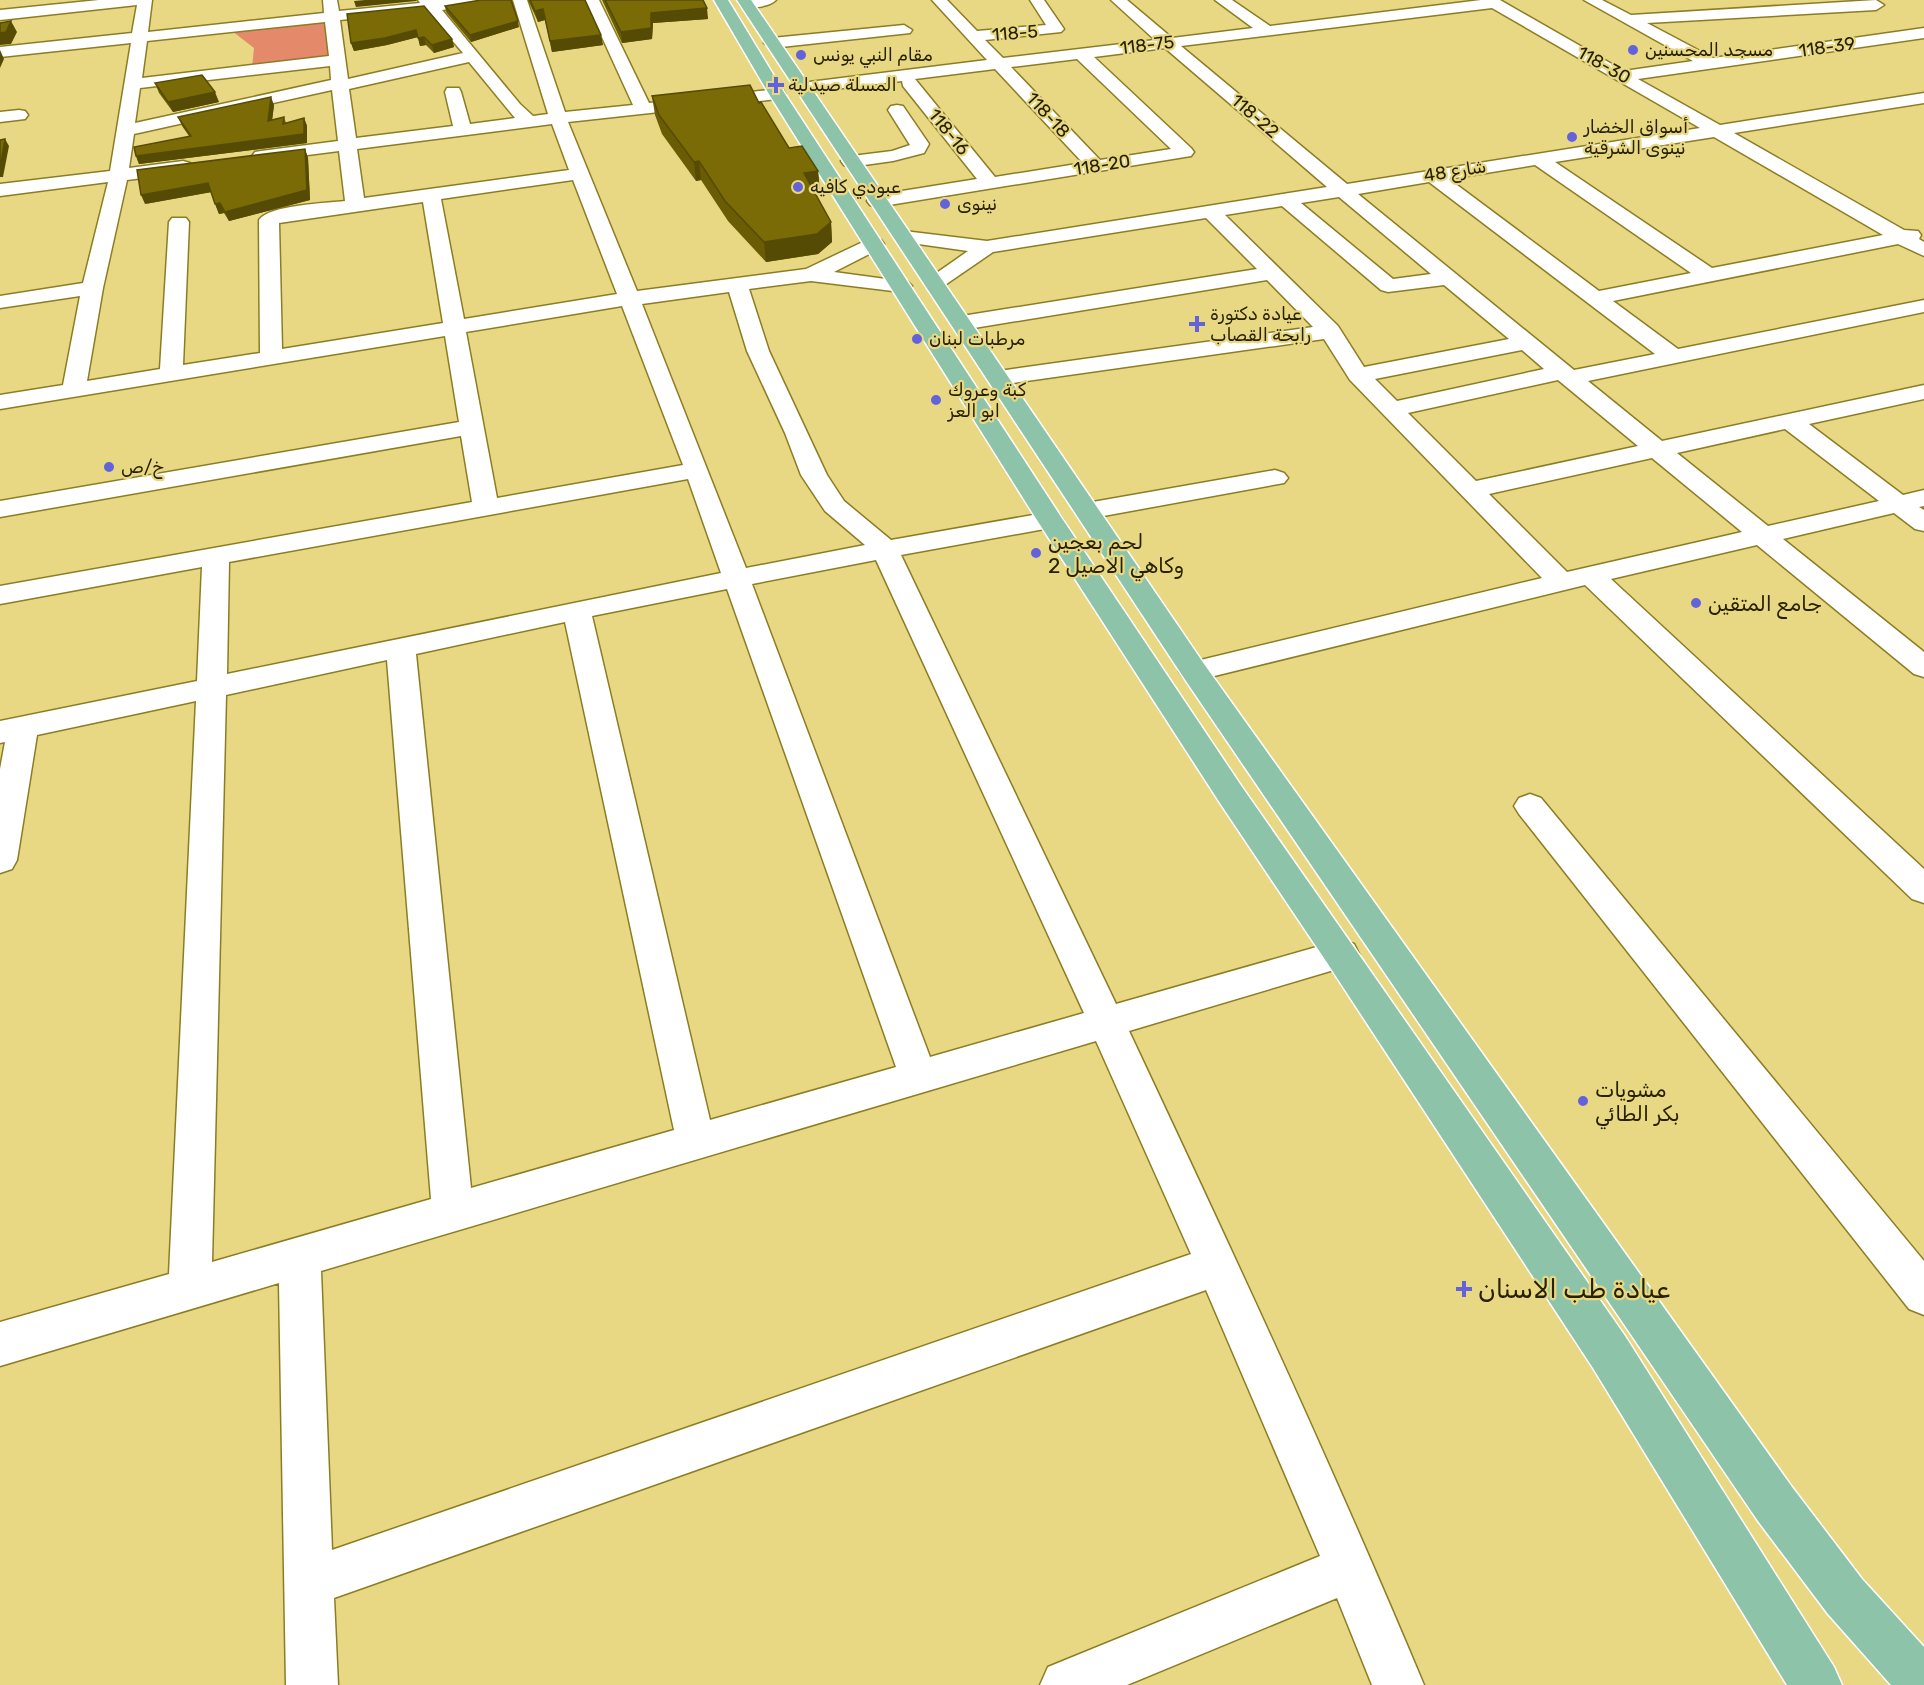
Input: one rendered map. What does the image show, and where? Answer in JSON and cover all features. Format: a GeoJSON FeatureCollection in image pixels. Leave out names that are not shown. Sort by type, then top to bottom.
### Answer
{"type":"FeatureCollection","features":[{"type":"Feature","properties":{"kind":"main road"},"geometry":{"type":"LineString","coordinates":[[721,0],[777,94],[903,262],[962,323],[1194,671],[1812,1555],[1867,1625],[1924,1682]]}},
{"type":"Feature","properties":{"kind":"main road"},"geometry":{"type":"LineString","coordinates":[[745,2],[877,201],[903,262],[1050,520],[1230,795],[1341,954],[1609,1352],[1816,1685]]}},
{"type":"Feature","properties":{"kind":"street"},"geometry":{"type":"LineString","coordinates":[[0,15],[144,0],[119,175],[92,288],[74,389]]}},
{"type":"Feature","properties":{"kind":"street"},"geometry":{"type":"LineString","coordinates":[[0,52],[138,38],[331,8],[490,0]]}},
{"type":"Feature","properties":{"kind":"street"},"geometry":{"type":"LineString","coordinates":[[520,0],[558,118],[697,470],[919,1078]]}},
{"type":"Feature","properties":{"kind":"street"},"geometry":{"type":"LineString","coordinates":[[592,0],[643,108]]}},
{"type":"Feature","properties":{"kind":"street"},"geometry":{"type":"LineString","coordinates":[[745,2],[769,0]]}},
{"type":"Feature","properties":{"kind":"street","name":"118-18"},"geometry":{"type":"LineString","coordinates":[[939,0],[1096,166]]}},
{"type":"Feature","properties":{"kind":"street","name":"118-5"},"geometry":{"type":"LineString","coordinates":[[975,36],[1056,29],[1037,0]]}},
{"type":"Feature","properties":{"kind":"street","name":"118-22"},"geometry":{"type":"LineString","coordinates":[[1118,0],[1449,278],[1924,667]]}},
{"type":"Feature","properties":{"kind":"street"},"geometry":{"type":"LineString","coordinates":[[1222,0],[1266,30]]}},
{"type":"Feature","properties":{"kind":"street"},"geometry":{"type":"LineString","coordinates":[[1401,0],[1420,11]]}},
{"type":"Feature","properties":{"kind":"street"},"geometry":{"type":"LineString","coordinates":[[1591,0],[1711,63]]}},
{"type":"Feature","properties":{"kind":"street"},"geometry":{"type":"LineString","coordinates":[[1679,0],[1708,15]]}},
{"type":"Feature","properties":{"kind":"street"},"geometry":{"type":"LineString","coordinates":[[1772,0],[1791,9]]}},
{"type":"Feature","properties":{"kind":"street","name":"118-75"},"geometry":{"type":"LineString","coordinates":[[801,88],[1491,1]]}},
{"type":"Feature","properties":{"kind":"street","name":"118-30"},"geometry":{"type":"LineString","coordinates":[[1491,1],[1719,130],[1924,250]]}},
{"type":"Feature","properties":{"kind":"street"},"geometry":{"type":"LineString","coordinates":[[428,3],[514,108],[530,122]]}},
{"type":"Feature","properties":{"kind":"street"},"geometry":{"type":"LineString","coordinates":[[1628,20],[1876,4]]}},
{"type":"Feature","properties":{"kind":"street"},"geometry":{"type":"LineString","coordinates":[[331,8],[355,206]]}},
{"type":"Feature","properties":{"kind":"street"},"geometry":{"type":"LineString","coordinates":[[1327,10],[1343,21]]}},
{"type":"Feature","properties":{"kind":"street","name":"118-39"},"geometry":{"type":"LineString","coordinates":[[1624,76],[1921,27]]}},
{"type":"Feature","properties":{"kind":"street"},"geometry":{"type":"LineString","coordinates":[[772,43],[904,30]]}},
{"type":"Feature","properties":{"kind":"street","name":"118-20"},"geometry":{"type":"LineString","coordinates":[[877,201],[1185,152],[1080,53]]}},
{"type":"Feature","properties":{"kind":"street"},"geometry":{"type":"LineString","coordinates":[[125,131],[473,56]]}},
{"type":"Feature","properties":{"kind":"street"},"geometry":{"type":"LineString","coordinates":[[132,84],[337,60]]}},
{"type":"Feature","properties":{"kind":"street","name":"118-16"},"geometry":{"type":"LineString","coordinates":[[909,82],[990,183]]}},
{"type":"Feature","properties":{"kind":"street"},"geometry":{"type":"LineString","coordinates":[[453,92],[463,130]]}},
{"type":"Feature","properties":{"kind":"street"},"geometry":{"type":"LineString","coordinates":[[245,158],[558,118],[777,94]]}},
{"type":"Feature","properties":{"kind":"street","name":"شارع 48"},"geometry":{"type":"LineString","coordinates":[[987,247],[1285,198],[1924,99]]}},
{"type":"Feature","properties":{"kind":"street"},"geometry":{"type":"LineString","coordinates":[[850,161],[893,156],[918,148],[920,144],[897,110]]}},
{"type":"Feature","properties":{"kind":"street"},"geometry":{"type":"LineString","coordinates":[[0,117],[19,115]]}},
{"type":"Feature","properties":{"kind":"street"},"geometry":{"type":"LineString","coordinates":[[1538,159],[1707,274]]}},
{"type":"Feature","properties":{"kind":"street"},"geometry":{"type":"LineString","coordinates":[[0,190],[199,164]]}},
{"type":"Feature","properties":{"kind":"street"},"geometry":{"type":"LineString","coordinates":[[271,356],[269,220],[277,216],[579,174]]}},
{"type":"Feature","properties":{"kind":"street"},"geometry":{"type":"LineString","coordinates":[[1431,175],[1675,358]]}},
{"type":"Feature","properties":{"kind":"street"},"geometry":{"type":"LineString","coordinates":[[431,195],[486,508]]}},
{"type":"Feature","properties":{"kind":"street"},"geometry":{"type":"LineString","coordinates":[[1285,198],[1388,286],[1449,278]]}},
{"type":"Feature","properties":{"kind":"street"},"geometry":{"type":"LineString","coordinates":[[1210,211],[1330,331],[1358,375],[1562,583]]}},
{"type":"Feature","properties":{"kind":"street"},"geometry":{"type":"LineString","coordinates":[[171,372],[178,222]]}},
{"type":"Feature","properties":{"kind":"street"},"geometry":{"type":"LineString","coordinates":[[1595,298],[1924,232]]}},
{"type":"Feature","properties":{"kind":"street"},"geometry":{"type":"LineString","coordinates":[[0,402],[171,372],[628,299],[903,262],[987,247]]}},
{"type":"Feature","properties":{"kind":"street"},"geometry":{"type":"LineString","coordinates":[[811,275],[987,247]]}},
{"type":"Feature","properties":{"kind":"street"},"geometry":{"type":"LineString","coordinates":[[962,323],[1272,273]]}},
{"type":"Feature","properties":{"kind":"street"},"geometry":{"type":"LineString","coordinates":[[736,285],[758,351],[798,433],[814,475],[834,506],[884,548],[1108,1022],[1350,1568],[1398,1685]]}},
{"type":"Feature","properties":{"kind":"street"},"geometry":{"type":"LineString","coordinates":[[0,302],[92,288]]}},
{"type":"Feature","properties":{"kind":"street"},"geometry":{"type":"LineString","coordinates":[[1392,409],[1567,375],[1675,358],[1924,306]]}},
{"type":"Feature","properties":{"kind":"street"},"geometry":{"type":"LineString","coordinates":[[999,378],[1330,331]]}},
{"type":"Feature","properties":{"kind":"street"},"geometry":{"type":"LineString","coordinates":[[1358,375],[1527,342]]}},
{"type":"Feature","properties":{"kind":"street"},"geometry":{"type":"LineString","coordinates":[[1470,490],[1924,392]]}},
{"type":"Feature","properties":{"kind":"street"},"geometry":{"type":"LineString","coordinates":[[1790,421],[1924,523]]}},
{"type":"Feature","properties":{"kind":"street"},"geometry":{"type":"LineString","coordinates":[[0,509],[473,427]]}},
{"type":"Feature","properties":{"kind":"street"},"geometry":{"type":"LineString","coordinates":[[0,595],[697,470]]}},
{"type":"Feature","properties":{"kind":"street"},"geometry":{"type":"LineString","coordinates":[[1087,511],[1275,478]]}},
{"type":"Feature","properties":{"kind":"street"},"geometry":{"type":"LineString","coordinates":[[1194,671],[1591,575],[1924,498]]}},
{"type":"Feature","properties":{"kind":"street"},"geometry":{"type":"LineString","coordinates":[[0,860],[11,730],[735,578],[884,548],[1050,520]]}},
{"type":"Feature","properties":{"kind":"street"},"geometry":{"type":"LineString","coordinates":[[190,1289],[216,557]]}},
{"type":"Feature","properties":{"kind":"street"},"geometry":{"type":"LineString","coordinates":[[1591,575],[1924,890]]}},
{"type":"Feature","properties":{"kind":"street"},"geometry":{"type":"LineString","coordinates":[[577,611],[696,1142]]}},
{"type":"Feature","properties":{"kind":"street"},"geometry":{"type":"LineString","coordinates":[[401,649],[453,1213]]}},
{"type":"Feature","properties":{"kind":"street"},"geometry":{"type":"LineString","coordinates":[[1530,806],[1924,1294]]}},
{"type":"Feature","properties":{"kind":"street"},"geometry":{"type":"LineString","coordinates":[[0,1344],[1341,954]]}},
{"type":"Feature","properties":{"kind":"street"},"geometry":{"type":"LineString","coordinates":[[299,1257],[312,1685]]}},
{"type":"Feature","properties":{"kind":"street"},"geometry":{"type":"LineString","coordinates":[[309,1582],[1216,1266]]}},
{"type":"Feature","properties":{"kind":"street"},"geometry":{"type":"LineString","coordinates":[[1066,1685],[1350,1568]]}},
{"type":"Feature","properties":{"kind":"shaded area"},"geometry":{"type":"Polygon","coordinates":[[[327,19],[331,58],[252,68],[254,48],[232,31],[327,19]]]}},
{"type":"Feature","properties":{"kind":"building"},"geometry":{"type":"Polygon","coordinates":[[[481,0],[511,0],[518,21],[470,35],[445,6],[481,0]]]}},
{"type":"Feature","properties":{"kind":"building"},"geometry":{"type":"Polygon","coordinates":[[[530,0],[585,0],[601,35],[550,41],[543,9],[535,11],[530,0]]]}},
{"type":"Feature","properties":{"kind":"building"},"geometry":{"type":"Polygon","coordinates":[[[605,0],[703,0],[707,8],[651,13],[651,28],[621,32],[605,0]]]}},
{"type":"Feature","properties":{"kind":"building"},"geometry":{"type":"Polygon","coordinates":[[[424,6],[452,39],[432,45],[424,37],[418,38],[416,30],[351,43],[347,14],[424,6]]]}},
{"type":"Feature","properties":{"kind":"building"},"geometry":{"type":"Polygon","coordinates":[[[11,21],[6,32],[0,33],[0,23],[11,21]]]}},
{"type":"Feature","properties":{"kind":"building"},"geometry":{"type":"Polygon","coordinates":[[[202,75],[215,92],[168,102],[155,83],[202,75]]]}},
{"type":"Feature","properties":{"kind":"building"},"geometry":{"type":"Polygon","coordinates":[[[750,85],[759,103],[761,102],[789,148],[802,146],[818,171],[804,173],[831,222],[817,234],[764,242],[725,201],[699,161],[694,162],[659,115],[652,96],[750,85]]]}},
{"type":"Feature","properties":{"kind":"building"},"geometry":{"type":"Polygon","coordinates":[[[271,97],[268,121],[284,117],[283,124],[304,118],[304,134],[136,156],[134,147],[191,136],[178,117],[271,97]]]}},
{"type":"Feature","properties":{"kind":"building"},"geometry":{"type":"Polygon","coordinates":[[[5,139],[0,169],[0,140],[5,139]]]}},
{"type":"Feature","properties":{"kind":"building"},"geometry":{"type":"Polygon","coordinates":[[[305,149],[307,190],[225,212],[220,203],[215,204],[208,183],[141,195],[137,170],[305,149]]]}},
{"type":"Feature","properties":{"kind":"place","name":"مسجد المحسنين"},"geometry":{"type":"Point","coordinates":[1633,50]}},
{"type":"Feature","properties":{"kind":"place","name":"مقام النبي يونس"},"geometry":{"type":"Point","coordinates":[801,55]}},
{"type":"Feature","properties":{"kind":"place","name":"المسلة صيدلية"},"geometry":{"type":"Point","coordinates":[776,85]}},
{"type":"Feature","properties":{"kind":"place","name":"أسواق الخضار نينوى الشرقية"},"geometry":{"type":"Point","coordinates":[1572,137]}},
{"type":"Feature","properties":{"kind":"place","name":"عبودي كافيه"},"geometry":{"type":"Point","coordinates":[798,187]}},
{"type":"Feature","properties":{"kind":"place","name":"نينوى"},"geometry":{"type":"Point","coordinates":[945,204]}},
{"type":"Feature","properties":{"kind":"place","name":"عيادة دكتورة رابحة القصاب"},"geometry":{"type":"Point","coordinates":[1197,324]}},
{"type":"Feature","properties":{"kind":"place","name":"مرطبات لبنان"},"geometry":{"type":"Point","coordinates":[917,339]}},
{"type":"Feature","properties":{"kind":"place","name":"كبة وعروك ابو العز"},"geometry":{"type":"Point","coordinates":[936,400]}},
{"type":"Feature","properties":{"kind":"place","name":"خ/ص"},"geometry":{"type":"Point","coordinates":[109,467]}},
{"type":"Feature","properties":{"kind":"place","name":"لحم بعجين وكاهي الاصيل 2"},"geometry":{"type":"Point","coordinates":[1036,553]}},
{"type":"Feature","properties":{"kind":"place","name":"جامع المتقين"},"geometry":{"type":"Point","coordinates":[1696,603]}},
{"type":"Feature","properties":{"kind":"place","name":"مشويات بكر الطائي"},"geometry":{"type":"Point","coordinates":[1583,1101]}},
{"type":"Feature","properties":{"kind":"place","name":"عيادة طب الاسنان"},"geometry":{"type":"Point","coordinates":[1464,1289]}}]}
